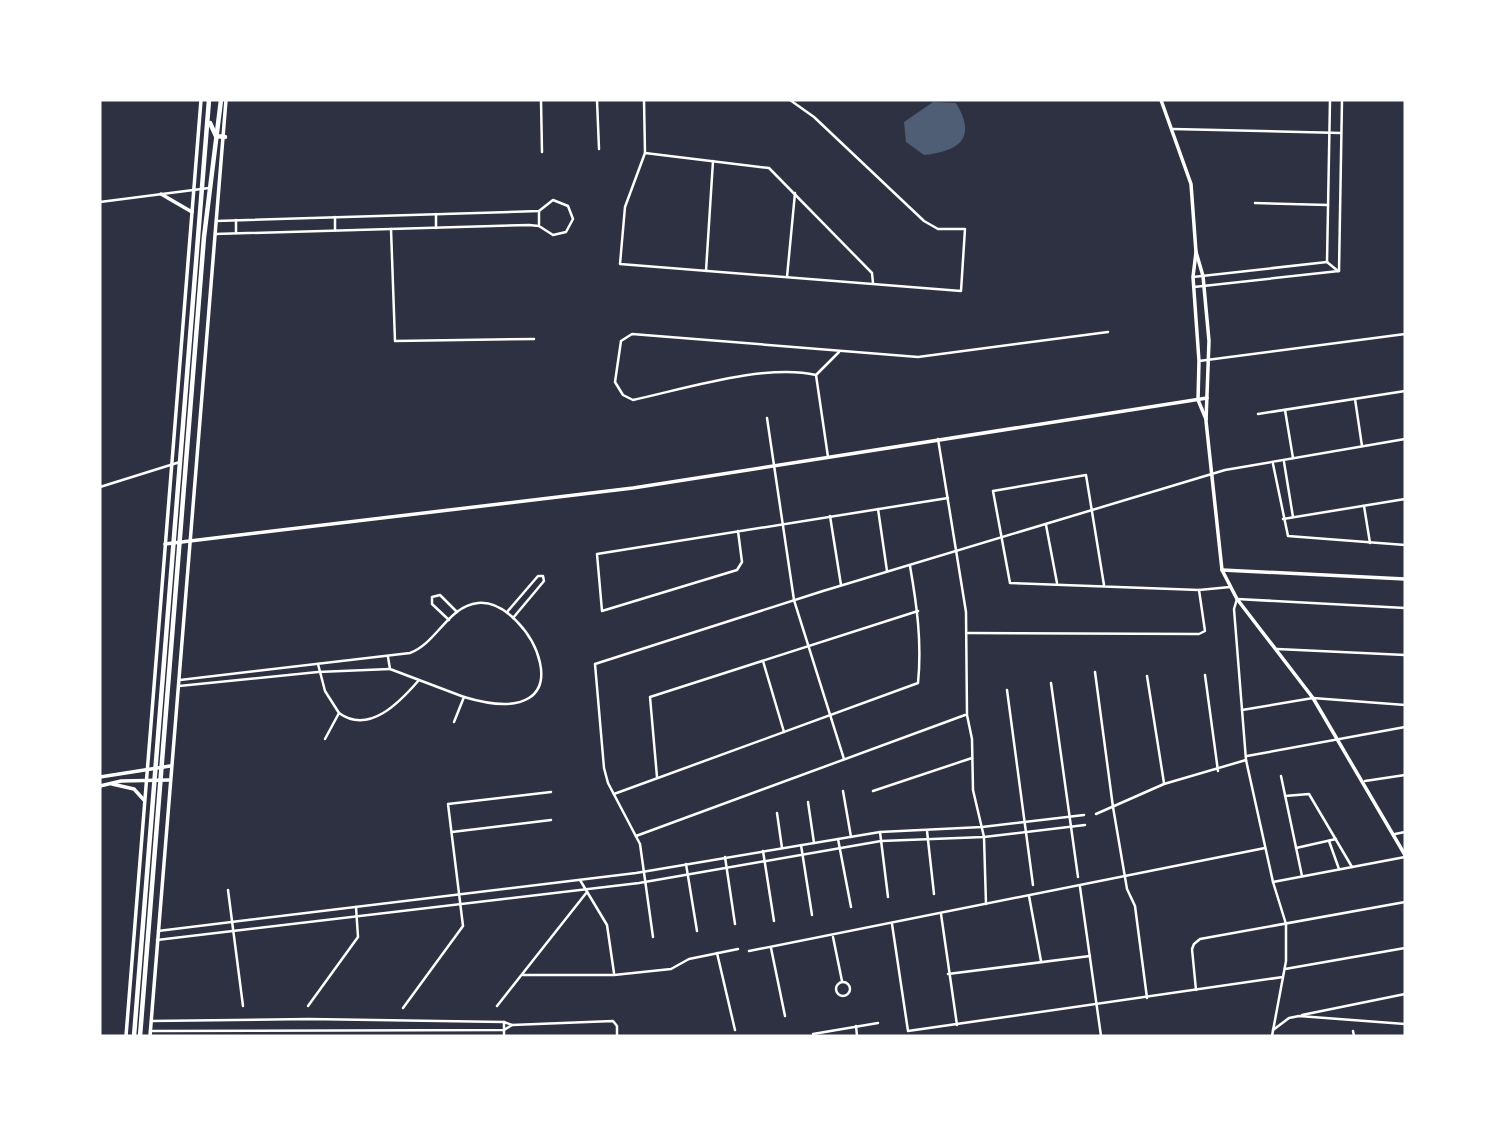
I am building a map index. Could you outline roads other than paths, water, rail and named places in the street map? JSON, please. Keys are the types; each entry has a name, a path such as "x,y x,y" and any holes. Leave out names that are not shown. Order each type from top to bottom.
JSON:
{"main road":[{"path":"134,1036 159,768 174,543 184,462 206,189 209,100"},
{"path":"159,768 166,724 181,542 197,246 221,100"},
{"path":"208,108 210,127 216,136"},
{"path":"216,136 225,136"},
{"path":"140,1036 158,779"}],"street":[{"path":"126,1036 201,100"},
{"path":"226,100 150,1034 223,1030 504,1030 512,1024"},
{"path":"541,100 541,152"},
{"path":"597,100 599,149"},
{"path":"644,100 645,153 625,207 620,264 961,291 965,229 937,229 924,221 814,117 790,100"},
{"path":"1161,100 1191,184 1196,252 1194,287 1199,360 1198,400 1206,421"},
{"path":"1327,262 1330,100"},
{"path":"1339,271 1342,100"},
{"path":"1173,129 1341,133"},
{"path":"645,153 769,168 872,272 873,284"},
{"path":"706,271 713,161"},
{"path":"100,201 206,189"},
{"path":"787,277 795,193"},
{"path":"161,194 193,213"},
{"path":"216,220 539,211 553,200 562,201 572,211 573,219 570,227 561,235 545,232 539,226 539,211"},
{"path":"1255,203 1328,205"},
{"path":"436,214 436,228"},
{"path":"335,217 335,230"},
{"path":"236,220 236,233"},
{"path":"215,234 539,226"},
{"path":"391,229 395,341 534,339"},
{"path":"190,244 197,246"},
{"path":"1196,252 1204,287 1209,359 1206,421 1222,570 1237,599 1314,698 1365,781 1405,856 1273,882"},
{"path":"1194,278 1327,262 1339,271"},
{"path":"1194,287 1339,271"},
{"path":"816,375 794,370 767,373 633,400 623,395 615,382 621,341 632,334 918,357 1108,332"},
{"path":"1199,360 1405,334"},
{"path":"816,375 839,352"},
{"path":"816,375 828,457"},
{"path":"1258,414 1405,391"},
{"path":"165,544 620,489 1207,398"},
{"path":"1355,399 1362,446"},
{"path":"1284,410 1293,459"},
{"path":"767,418 794,600 844,760"},
{"path":"938,439 968,633 967,715 972,739 973,790 984,837 986,904"},
{"path":"653,937 645,871 636,836 604,768 595,664 794,600 1211,474 1405,439"},
{"path":"1283,461 1293,517"},
{"path":"100,488 172,462 197,462"},
{"path":"1273,463 1285,531 1292,538 1405,545"},
{"path":"1104,585 1086,475 993,491 1010,583 1199,590 1230,587"},
{"path":"738,531 740,567 602,611 597,554 738,531 783,524 830,516 948,498"},
{"path":"1283,519 1405,499"},
{"path":"1364,506 1370,543"},
{"path":"878,509 887,572"},
{"path":"830,516 841,586"},
{"path":"1046,525 1057,584"},
{"path":"614,793 918,683 918,611 910,565"},
{"path":"1222,570 1405,579"},
{"path":"507,613 538,576 543,576 544,581 513,618"},
{"path":"968,633 1199,634 1205,631 1199,590"},
{"path":"449,620 432,604 432,597 440,595 457,612"},
{"path":"522,595 528,600"},
{"path":"1237,599 1405,608"},
{"path":"1237,599 1234,609 1246,758 1273,882 1286,924 1285,969 1272,1036"},
{"path":"179,686 318,672 390,669 464,697 492,705 510,705 525,702 536,693 542,669 538,655 513,618 489,603 477,603 457,612 421,649 388,657 180,680"},
{"path":"657,778 650,698 918,611"},
{"path":"1277,649 1405,655"},
{"path":"388,657 390,669"},
{"path":"763,661 784,732"},
{"path":"318,664 318,672 330,701 339,713 352,720 375,716 399,702 419,680"},
{"path":"1095,672 1127,889 1136,906 1147,998"},
{"path":"1205,675 1218,771"},
{"path":"1147,676 1164,784"},
{"path":"1051,683 1078,877"},
{"path":"1007,690 1033,886"},
{"path":"454,722 464,697"},
{"path":"1242,710 1314,698 1405,705"},
{"path":"325,739 339,713"},
{"path":"636,836 967,715"},
{"path":"166,724 175,726"},
{"path":"1096,814 1164,784 1218,771 1246,758 1405,727"},
{"path":"873,791 972,758"},
{"path":"100,777 170,766"},
{"path":"1365,781 1405,775"},
{"path":"1280,776 1302,876"},
{"path":"100,786 146,779 169,780"},
{"path":"107,783 134,789 144,800"},
{"path":"843,791 851,837"},
{"path":"403,1008 463,926 448,804 551,792"},
{"path":"1285,796 1309,794 1352,867"},
{"path":"808,802 814,843"},
{"path":"777,813 782,848"},
{"path":"158,931 580,880 880,832 982,827 1084,815"},
{"path":"452,832 551,820"},
{"path":"157,940 460,903 587,891 881,841 984,837 1085,825"},
{"path":"926,830 934,894"},
{"path":"880,832 888,897"},
{"path":"1395,834 1405,832"},
{"path":"838,839 850,907"},
{"path":"1296,848 1336,839"},
{"path":"1329,841 1339,870"},
{"path":"801,845 812,915"},
{"path":"749,951 941,915 1265,848"},
{"path":"763,851 774,921"},
{"path":"725,857 735,924"},
{"path":"686,863 697,931"},
{"path":"153,880 162,881"},
{"path":"580,880 607,925 614,975"},
{"path":"1080,887 1101,1036"},
{"path":"228,890 243,1006"},
{"path":"497,1006 587,891"},
{"path":"1029,896 1041,961"},
{"path":"1196,990 1194,944 1200,939 1405,902"},
{"path":"308,1006 358,937 356,907"},
{"path":"941,915 957,1025"},
{"path":"892,924 908,1031 1283,977"},
{"path":"833,935 842,981 850,987 846,995 841,995 836,990 842,981"},
{"path":"771,947 785,1016"},
{"path":"1285,969 1405,948"},
{"path":"523,975 614,975 671,969 689,959 738,949"},
{"path":"717,953 735,1030"},
{"path":"948,974 1090,956"},
{"path":"130,983 139,983"},
{"path":"1273,1030 1289,1018 1314,1010 1405,994"},
{"path":"1299,1016 1405,1024"},
{"path":"222,1019 223,1030"},
{"path":"151,1021 309,1019 512,1024 613,1021 617,1026 617,1036"},
{"path":"308,1030 309,1019"},
{"path":"394,1031 396,1020"},
{"path":"504,1022 504,1036"},
{"path":"813,1034 877,1023"},
{"path":"856,1026 857,1036"}],"water":[{"path":"933,102 956,103 965,125 965,134 955,146 924,155 906,142 904,122"}]}
